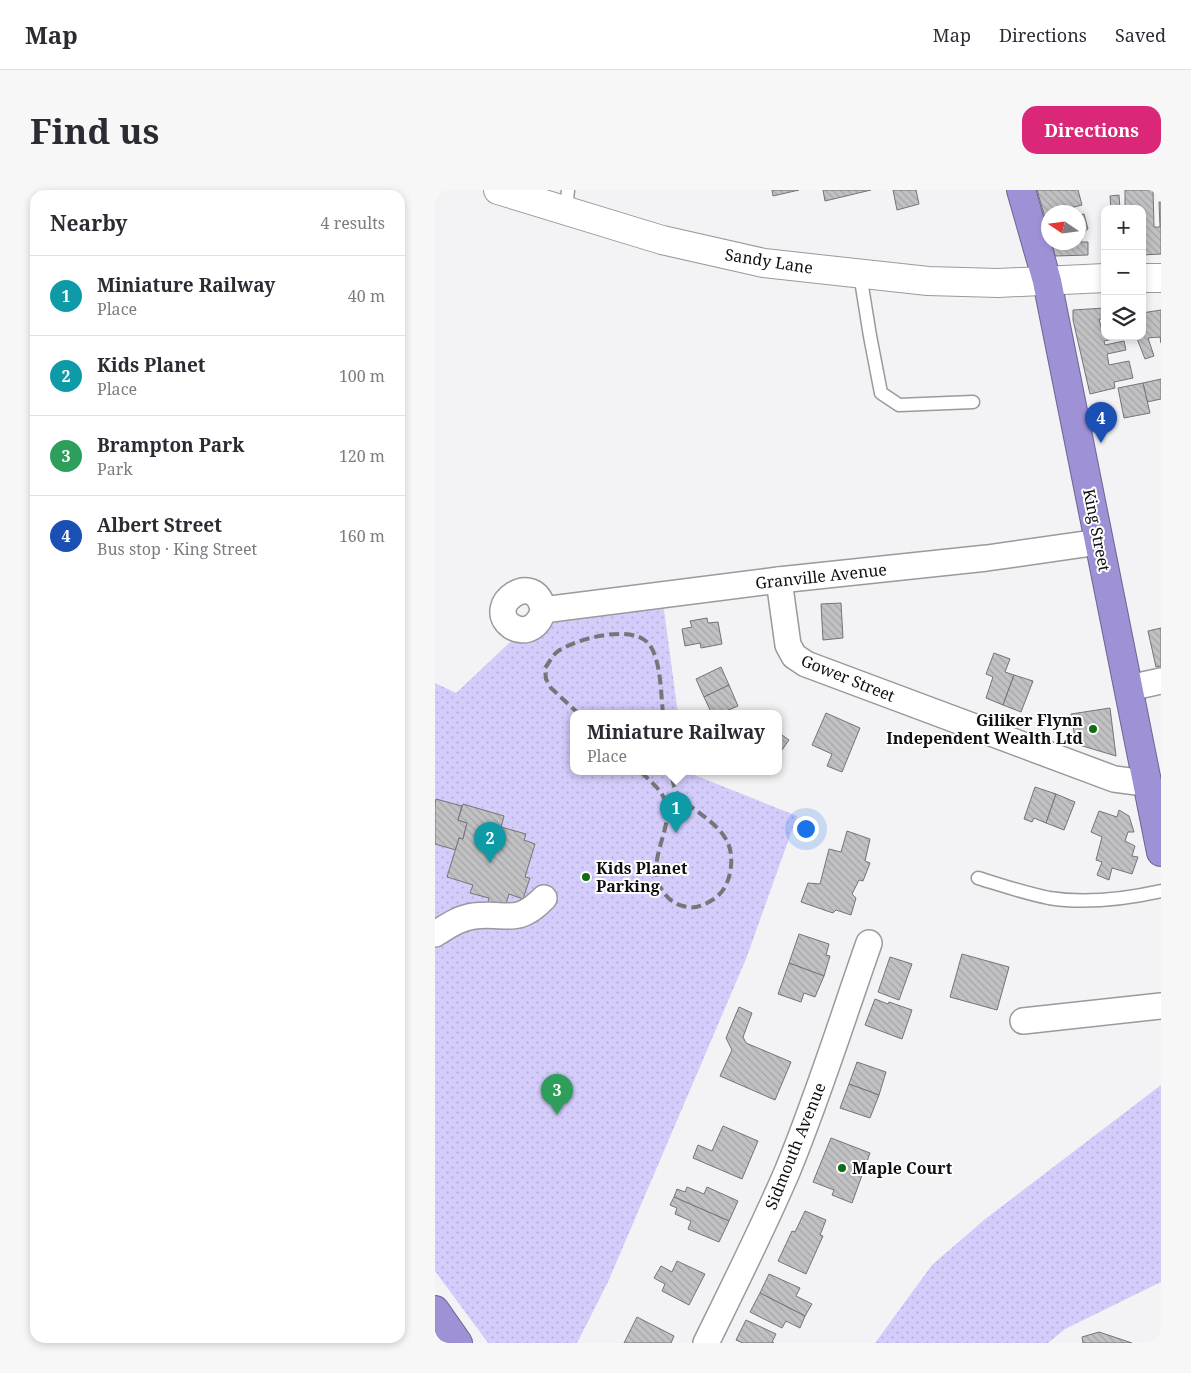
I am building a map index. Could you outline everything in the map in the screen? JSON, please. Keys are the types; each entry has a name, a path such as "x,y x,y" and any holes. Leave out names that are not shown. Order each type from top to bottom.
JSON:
{"highway":[{"name":"King Street","path":"1024,200 1047,281 1161,852"},
{"path":"435,1310 458,1343"}],"street":[{"name":"Sandy Lane","path":"498,190 567,201 662,240 764,263 937,281 998,283 1101,278"},
{"path":"1146,278 1161,278"},
{"name":"Granville Avenue","path":"543,610 779,580 987,558 1099,542"},
{"name":"Gower Street","path":"779,580 788,645 794,656 806,664 1114,779 1137,782 1146,779"},
{"path":"1129,688 1161,681"},
{"path":"435,934 461,919 476,916 516,916 526,913 544,898"},
{"name":"Sidmouth Avenue","path":"706,1343 787,1172 814,1103 869,943"},
{"path":"1023,1021 1161,1006"}],"lane":[{"path":"860,274 881,393 899,405 973,402"},
{"path":"978,878 1022,892 1051,898 1092,900 1131,898 1161,891"}],"shaded area":[{"path":"662,595 677,710 570,710 570,775 694,775 797,816 746,959 608,1282 577,1343 488,1343 435,1271 435,683 456,693 523,630 540,621"},
{"path":"1161,1085 1161,1282 1065,1329 1048,1343 875,1343 932,1265 984,1220"}],"building":[{"path":"772,190 799,190 773,196"},
{"path":"823,190 871,190 825,201"},
{"path":"893,190 916,190 919,204 897,210"},
{"path":"1037,190 1078,190 1082,205 1041,205"},
{"path":"1125,190 1153,190 1154,227 1160,227 1159,202 1161,202 1161,254 1146,255 1146,205 1125,205"},
{"path":"1119,195 1120,205 1111,205 1110,196"},
{"path":"1086,242 1088,242 1088,255 1055,256 1054,250 1086,250"},
{"path":"1101,308 1101,319 1099,319 1101,340 1108,340 1104,341 1105,345 1124,341 1126,350 1107,354 1109,365 1129,361 1133,378 1114,382 1115,388 1090,394 1073,320 1073,310"},
{"path":"1161,310 1161,343 1160,337 1148,338 1154,356 1145,359 1138,340 1146,340 1146,312"},
{"path":"1161,379 1161,399 1147,402 1143,383"},
{"path":"1143,383 1150,413 1124,418 1118,388"},
{"path":"841,603 843,638 823,640 821,604"},
{"path":"707,618 708,623 718,622 722,644 701,648 700,643 685,646 682,629 692,627 690,621"},
{"path":"1161,628 1161,666 1156,667 1148,631"},
{"path":"994,653 1010,659 1005,672 1014,675 1003,705 986,698 993,677 986,674"},
{"path":"721,667 729,685 704,697 696,679"},
{"path":"1014,675 1033,681 1021,712 1003,705"},
{"path":"729,685 738,706 728,710 710,710 704,697"},
{"name":"Giliker Flynn Independent Wealth Ltd","path":"1110,708 1116,756 1076,744 1071,714"},
{"path":"826,713 860,728 842,772 827,766 832,754 812,745"},
{"path":"782,735 789,740 782,750"},
{"path":"1035,787 1056,794 1046,823 1034,818 1032,822 1024,819"},
{"path":"1056,794 1075,802 1064,830 1046,823"},
{"path":"436,799 462,806 458,820 467,823 463,839 459,838 456,850 435,844"},
{"path":"463,804 504,816 501,827 526,834 524,840 535,844 525,877 530,878 523,899 509,894 505,907 488,902 489,898 470,893 473,885 447,877 459,838 463,839 467,823 458,820"},
{"path":"1119,810 1129,816 1134,832 1128,832 1125,841 1135,846 1132,856 1138,857 1132,874 1112,868 1109,880 1097,875 1102,862 1096,860 1102,837 1091,832 1099,811 1117,817"},
{"path":"847,831 870,839 865,861 870,863 863,881 859,880 852,894 856,898 851,915 836,910 833,913 801,902 808,883 820,884 829,849 841,852"},
{"path":"799,934 829,944 826,955 830,956 824,976 789,963"},
{"path":"962,954 1009,967 997,1010 950,997"},
{"path":"890,957 912,964 899,1000 878,992"},
{"path":"789,963 824,976 815,997 804,993 801,1002 778,994"},
{"path":"875,999 912,1010 902,1039 865,1025"},
{"path":"739,1007 752,1013 743,1037 746,1043 791,1062 775,1100 720,1076 732,1050 726,1038"},
{"path":"857,1062 886,1072 879,1095 849,1084"},
{"path":"849,1084 879,1095 870,1118 840,1108"},
{"path":"723,1126 758,1141 742,1179 693,1158 698,1145 712,1151"},
{"name":"Maple Court","path":"831,1138 870,1153 852,1203 832,1195 834,1190 813,1182"},
{"path":"687,1187 704,1194 707,1187 738,1201 729,1221 674,1197 677,1189 685,1192"},
{"path":"674,1197 729,1221 719,1242 688,1229 691,1221 675,1214 677,1208 670,1205"},
{"path":"805,1211 826,1220 820,1235 823,1236 806,1274 778,1261 792,1231 795,1232"},
{"path":"677,1261 705,1274 689,1305 662,1291 665,1284 654,1278 661,1266 672,1272"},
{"path":"769,1274 800,1288 796,1296 812,1304 805,1316 760,1293"},
{"path":"760,1293 805,1316 800,1328 786,1321 782,1328 750,1312"},
{"path":"637,1317 674,1336 671,1343 624,1343"},
{"path":"746,1320 776,1334 772,1342 774,1343 743,1343 736,1340"},
{"path":"1099,1332 1132,1343 1083,1343 1082,1337"}],"railway":[{"path":"575,710 551,688 546,679 545,668 555,654 565,647 589,638 616,634 640,637 652,649 656,657 660,677 663,710"},
{"path":"644,775 661,793 667,812 656,867 657,879 662,890 671,900 683,906 695,907 714,899 725,887 730,873 731,853 729,845 720,830 679,797 674,787 672,775"}],"place":[{"name":"Albert Street","path":"1101,443"},
{"name":"Giliker Flynn Independent Wealth Ltd","path":"1093,729"},
{"name":"Miniature Railway","path":"676,833"},
{"name":"Kids Planet","path":"490,863"},
{"name":"Kids Planet Parking","path":"586,877"},
{"name":"Brampton Park","path":"557,1115"},
{"name":"Maple Court","path":"842,1168"}]}
